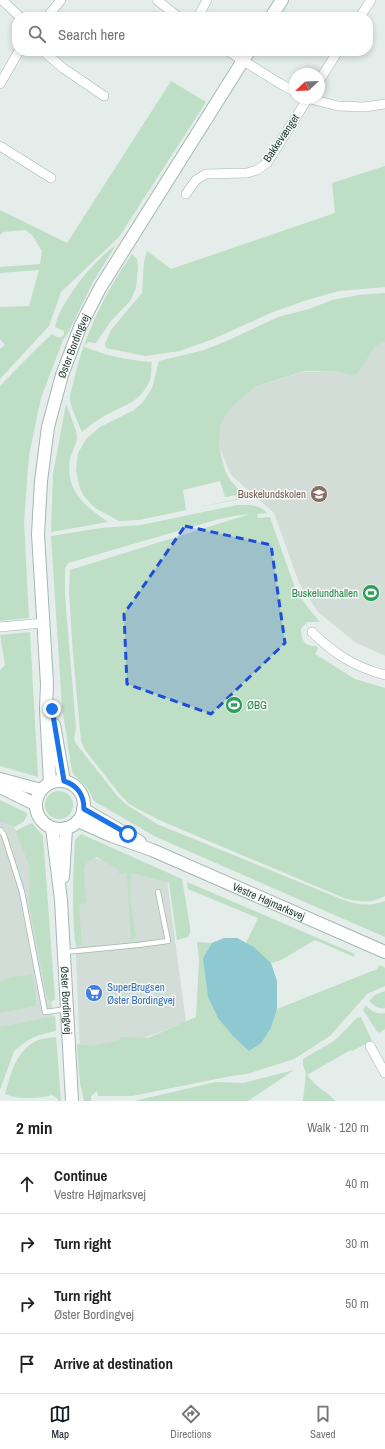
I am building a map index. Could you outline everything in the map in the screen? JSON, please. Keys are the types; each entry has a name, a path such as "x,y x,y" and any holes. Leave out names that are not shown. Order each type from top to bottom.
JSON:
{"street":[{"path":"2,0 15,12"},
{"path":"51,12 61,0"},
{"path":"157,0 172,12"},
{"path":"201,12 207,0"},
{"path":"274,12 282,0"},
{"path":"363,12 371,0"},
{"path":"0,84 16,56"},
{"path":"49,56 63,68 104,96"},
{"path":"246,56 279,83 289,89"},
{"name":"Øster Bordingvej","path":"45,786 47,684 38,534 41,481 48,427 62,375 80,327 100,288 246,56"},
{"path":"325,72 335,56"},
{"name":"Bakkevænget","path":"325,103 338,106 385,104"},
{"name":"Bakkevænget","path":"186,194 196,180 206,174 247,173 257,170 267,163 304,104"},
{"path":"0,146 52,178"},
{"path":"0,627 43,623"},
{"path":"312,632 339,655 366,670 385,675"},
{"name":"Øster Bordingvej","path":"47,684 64,781"},
{"path":"0,779 45,786 64,781 74,785 78,789 83,800 84,809 78,821 66,828 52,828 39,818 36,812 35,804 37,796 45,786"},
{"path":"0,787 35,804"},
{"name":"Vestre Højmarksvej","path":"84,809 128,834 152,850"},
{"name":"Vestre Højmarksvej","path":"78,821 112,836 152,850 385,952"},
{"name":"Øster Bordingvej","path":"52,828 61,900 72,1101"},
{"name":"Øster Bordingvej","path":"61,900 66,828"},
{"path":"370,1046 385,1073"}],"lane":[{"path":"0,830 4,835 22,892 45,1012 67,1009"},
{"path":"64,952 168,941 158,892"}],"highlighted area":[{"path":"185,526 271,545 285,643 211,714 127,684 124,614"}],"shaded area":[{"name":"Buskelundskolen","path":"385,342 385,656 355,642 318,612 299,583 274,513 231,475 219,446 221,423 233,406 257,386 304,372 333,371 355,376 376,346"},
{"path":"0,817 10,822 38,862 53,1018 0,1030"},
{"path":"85,855 167,880 186,1022 118,1048 80,1050 75,937 76,862"}],"green space":[{"path":"171,81 206,102 119,237 61,292 49,326 0,379 0,349 5,345 0,339 0,307 29,306 39,270 0,273 0,267 40,264 42,251 32,235 25,230 3,232 0,235 0,210 67,243"},
{"path":"385,166 385,287 339,291 307,300 273,312 213,339 180,351 145,356 106,348 105,344 111,330 142,293 144,262 147,251 171,269 335,213 332,183"},
{"path":"116,245 93,282 68,333 63,340 41,398 29,455 24,522 29,618 0,621 0,386 52,334 58,337 64,335 64,331 55,327 64,306 79,282 88,271"},
{"path":"132,254 137,259 138,268 136,288 131,300 111,321 96,343 89,342 84,345 105,298 122,268"},
{"path":"385,293 385,342 376,346 355,376 333,371 305,371 257,386 233,406 221,423 219,446 225,471 231,481 243,494 225,497 220,481 183,490 186,510 139,520 119,521 95,508 84,496 80,489 76,470 78,453 86,439 100,427 134,410 143,402 152,388 159,361 204,350 278,317 309,309 332,300 359,295"},
{"path":"84,346 117,357 152,362 150,380 138,398 101,418 82,432 72,408 70,398"},
{"path":"66,404 77,434 76,443 70,460 69,471 71,481 78,497 108,522 51,532 53,474"},
{"path":"247,497 250,499 241,499 189,509"},
{"name":"ØBG","path":"237,505 250,505 261,508 267,513 257,514 258,518 270,517 295,588 306,605 320,622 307,622 301,629 304,642 312,646 316,646 318,648 315,654 355,679 385,688 385,896 380,899 365,902 344,898 159,820 129,804 85,750 81,741 73,654 69,591 70,570 250,514 219,519 68,563 65,569 65,595 76,728 74,739 77,745 118,797 127,805 157,824 341,899 368,905 385,901 385,937 154,836 94,801 87,787 74,775 72,771 62,707 51,536 101,528 141,525"},
{"path":"30,632 38,777 0,766 0,670 5,665 0,635"},
{"path":"59,791 69,795 73,805 69,815 59,819 49,815 45,805 49,795"},
{"path":"0,800 27,813 25,820 15,827 0,821"},
{"path":"32,823 43,836 55,999 51,1002 48,999 45,989 29,902 30,867 16,832 17,830"},
{"path":"81,834 182,879 190,927 188,937 177,940 169,883 133,873 131,874 130,900 136,937 131,941 127,873 119,874 119,870 97,857 85,865 86,903 79,904 82,945 75,942 73,891 75,840"},
{"path":"187,882 355,954 354,957 315,940 281,960 271,963 254,947 246,943 258,918 188,889"},
{"path":"197,942 212,943 203,958 271,1028 277,1009 377,969 380,965 385,968 385,986 367,994 330,1036 294,1059 247,1074 132,1096 98,1096 97,1091 91,1096 91,1101 84,1101 80,1083 77,1044 90,1046 118,1041 121,1037 148,1038 196,1017 199,959"},
{"path":"32,974 36,1002 35,1006 0,1013 0,983 8,978"},
{"path":"385,991 385,1008 378,1008 369,1001 375,995"},
{"path":"366,1005 374,1012 385,1013 385,1029 379,1033 363,1010"},
{"path":"55,1016 56,1031 39,1035 28,1040 14,1051 0,1090 0,1027"},
{"path":"361,1017 372,1041 347,1052 307,1075 335,1101 303,1101 306,1073 303,1065 303,1059 334,1041 357,1018"},
{"path":"56,1037 61,1101 58,1101 58,1099 51,1094 50,1096 28,1098 5,1094 12,1070 19,1056 24,1050 38,1040"},
{"path":"294,1070 248,1101 138,1101 216,1082 243,1083"}],"water":[{"path":"224,938 237,938 254,947 271,963 277,981 277,1009 271,1028 261,1043 249,1051 233,1036 218,1018 208,997 203,958 212,943"}],"place":[{"name":"Buskelundskolen","path":"319,494"},
{"name":"Buskelundhallen","path":"371,593"},
{"name":"ØBG","path":"234,705"},
{"name":"SuperBrugsen Øster Bordingvej","path":"94,993"}],"route":[{"path":"52,709 56,741 64,781 69,782 78,789 83,800 84,809 128,834"}]}
